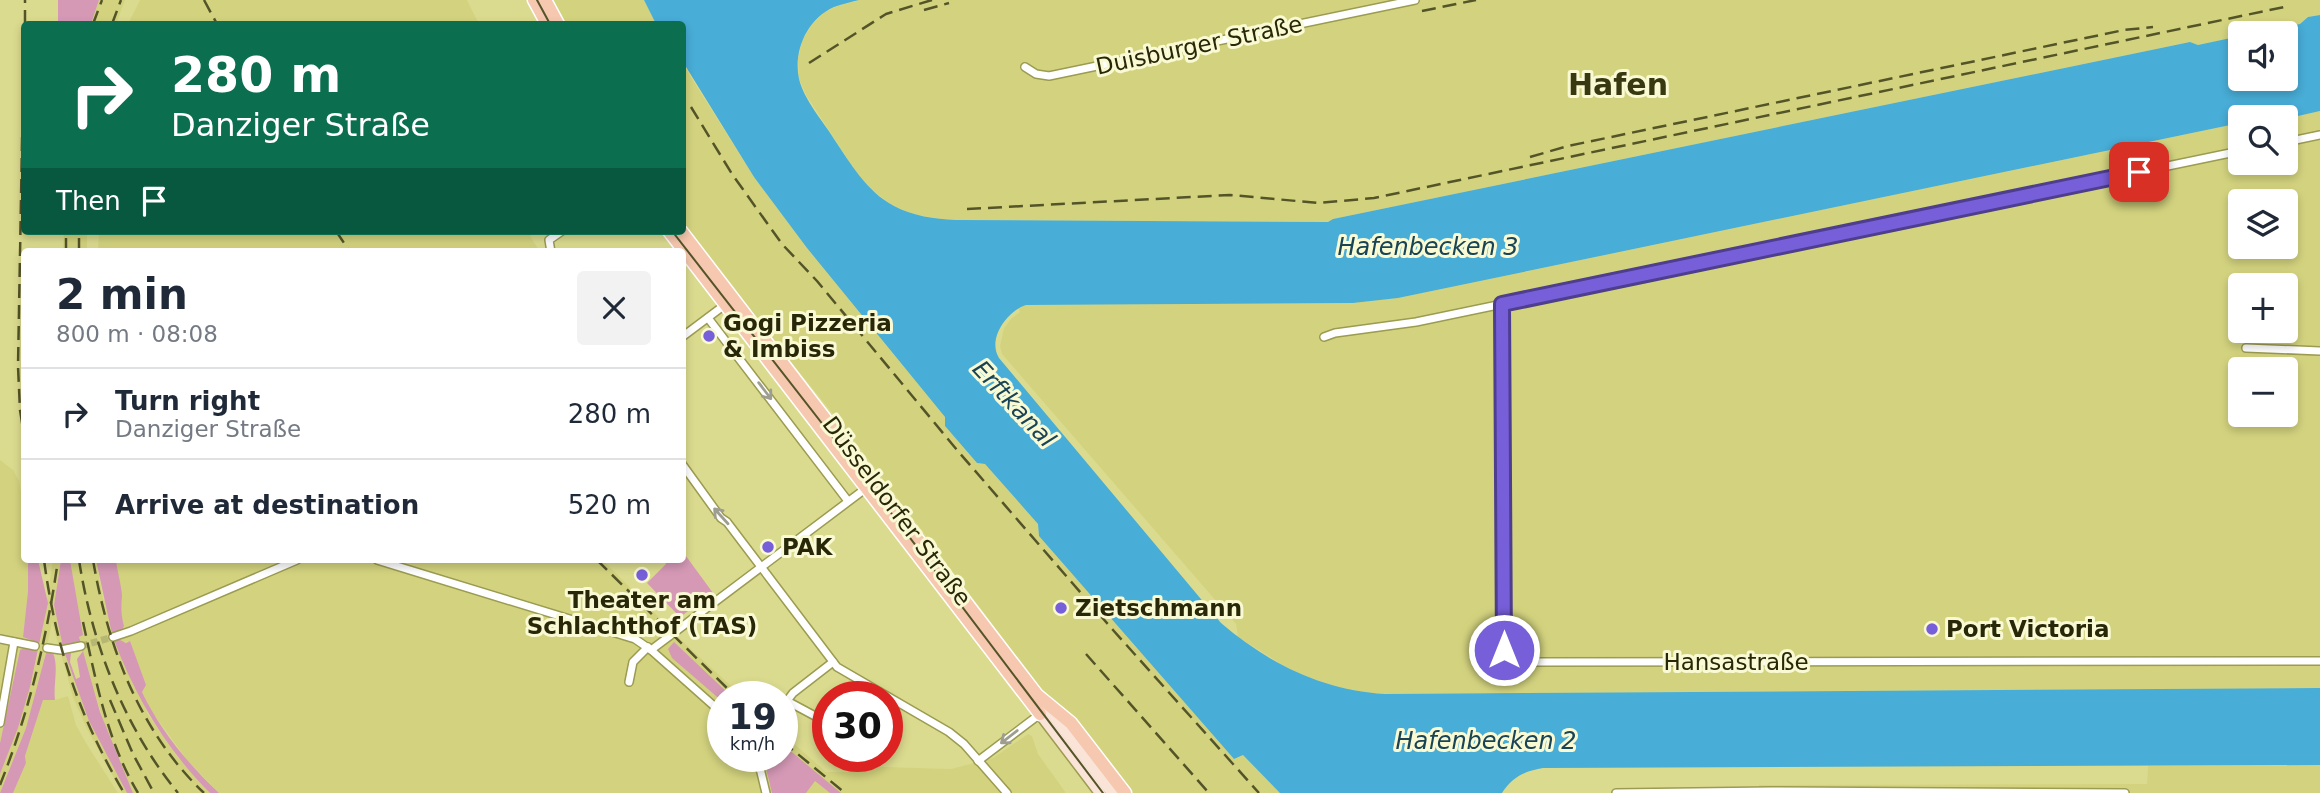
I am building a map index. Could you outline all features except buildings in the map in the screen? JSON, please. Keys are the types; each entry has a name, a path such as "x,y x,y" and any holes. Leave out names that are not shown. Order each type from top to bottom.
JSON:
{"main road":[{"path":"534,0 545,21"},
{"path":"545,0 556,21"},
{"name":"Düsseldorfer Straße","path":"684,235 728,302"},
{"name":"Düsseldorfer Straße","path":"686,251 1112,793"},
{"name":"Düsseldorfer Straße","path":"871,484 1100,793"},
{"path":"1037,695 1071,723 1125,793"}],"street":[{"name":"Duisburger Straße","path":"1025,67 1042,76 1049,76 1415,0"},
{"path":"2298,140 2320,135"},
{"path":"1324,337 1335,333 1416,323 2228,153"},
{"path":"550,248 548,243 557,235"},
{"path":"686,334 728,302"},
{"name":"Hansastraße","path":"1502,304 1504,650 1513,662 2320,662"},
{"name":"Düsseldorfer Straße","path":"708,317 848,501"},
{"path":"2246,348 2320,351"},
{"path":"686,470 833,662 845,673 949,732 1007,793"},
{"path":"629,682 633,662 650,648 871,484"},
{"path":"113,637 131,632 290,563"},
{"path":"387,563 630,637 650,648 707,699"},
{"path":"0,639 35,646"},
{"path":"0,723 14,642"},
{"path":"47,648 56,650 81,646"},
{"path":"812,714 787,701 793,693 833,662"},
{"path":"978,761 1040,714"},
{"path":"761,772 766,793"},
{"path":"1616,793 2125,793"}],"shaded area":[{"path":"58,0 99,0 92,21 58,21"},
{"path":"99,0 125,0 117,21 92,21"},
{"path":"140,0 467,0 478,21 130,21"},
{"path":"553,0 644,0 654,21 564,21"},
{"path":"859,0 2320,0 2320,15 2308,17 2298,25 2298,21 2228,21 2228,39 2198,45 2190,42 1328,222 956,220 910,213 892,205 873,191 858,175 806,95 799,79 798,59 802,41 823,13"},
{"path":"686,69 754,177 807,248 945,417 945,426 977,463 985,464 1038,524 1039,536 1234,759 1243,755 1281,793 1132,793 1094,742 1037,684 1001,639 846,430 740,299 686,227"},
{"path":"2320,111 2320,688 1385,694 1357,692 1331,686 1289,669 1238,637 1236,624 1002,354 1000,346 1004,328 1020,312 1018,308 1026,305 1353,303 1398,298 2228,125 2228,175 2298,175 2298,116"},
{"path":"64,235 87,235 87,248 63,248"},
{"path":"99,235 532,235 538,248 98,248"},
{"path":"0,460 13,470 19,481 21,563 28,563 23,637 36,642 34,649 20,650 0,743"},
{"path":"686,556 713,593 680,617 647,583 666,564 686,563"},
{"path":"28,563 39,563 48,603 30,687 0,774 0,743 20,650 27,647 34,649 36,642 23,637"},
{"path":"53,563 61,563 54,605 65,654 89,721 127,793 122,793 86,727 73,697 52,622 38,689 26,728 0,793 0,774 18,728 39,651"},
{"path":"61,563 71,563 83,635 79,637 81,643 63,647 54,605"},
{"path":"70,563 97,563 103,599 124,626 120,611 121,592 116,563 606,563 680,639 726,681 707,681 707,772 798,772 798,747 812,760 812,772 903,772 903,768 951,769 993,758 1028,734 1032,736 1038,754 1066,793 219,793 187,760 150,709 142,692 130,641 124,642 147,713 176,755 210,793 133,793 108,736 79,637 82,635"},
{"path":"97,563 117,563 124,626 122,630 112,634"},
{"path":"114,640 126,643 130,641 146,685 142,692 157,720 196,770 219,793 210,793 166,741 132,682"},
{"path":"674,642 715,681 707,681 707,688 672,658 668,649"},
{"path":"83,651 100,712 133,793 127,793 89,721 65,654 71,653 70,662 76,679 80,677 77,659"},
{"path":"46,653 53,653 55,658 55,700 43,700 25,756 26,763 13,793 0,793 26,728"},
{"path":"68,696 76,725 118,793 13,793 26,763 25,756 43,700"},
{"path":"798,757 812,769 812,772 816,772 841,793 830,793 815,781 806,793 772,793 767,772 798,772"},
{"path":"2320,765 2320,793 1759,793 1759,785 2147,784 2148,766"}],"water":[{"path":"644,0 859,0 824,12 809,28 800,47 799,79 814,110 867,185 884,200 909,212 956,220 1328,222 2190,42 2198,45 2228,39 2228,91 2298,91 2298,24 2308,17 2320,15 2320,111 2298,116 2298,105 2228,105 2228,125 1398,298 1353,303 1026,305 1006,319 995,343 999,358 1221,623 1258,651 1318,681 1385,694 2320,688 2320,765 1543,768 1520,776 1502,793 1280,793 1243,755 1234,759 1039,536 1038,524 985,464 977,463 945,426 945,417 807,248 754,177 686,67 686,21 654,21"}],"tunnel":[{"path":"81,646 113,637"}],"tram line":[{"path":"537,0 548,21"},
{"path":"675,235 685,248"},
{"path":"686,249 870,485 1103,793"}],"railway":[{"path":"25,0 25,21"},
{"path":"94,21 102,0"},
{"path":"113,21 121,0"},
{"path":"204,0 215,21"},
{"path":"809,63 886,14 932,0"},
{"path":"1422,11 1476,0"},
{"path":"924,10 949,3"},
{"path":"967,209 1230,195 1319,203 1374,198 2289,6"},
{"path":"1530,157 1568,146 2124,30 2153,27"},
{"path":"691,107 732,174 782,244 817,281 957,450 1113,630 1259,793"},
{"path":"21,199 18,366 21,416"},
{"path":"66,235 66,248"},
{"path":"79,235 79,248"},
{"path":"339,235 347,248"},
{"path":"44,563 55,623 72,681 94,737 124,793"},
{"path":"0,785 36,674 57,563"},
{"path":"80,563 92,623 113,683 142,741 178,793"},
{"path":"94,563 108,624 130,686 161,743 204,793"},
{"path":"600,563 720,681"},
{"path":"83,622 110,732 138,793"},
{"path":"1086,654 1209,793"},
{"path":"110,700 133,754 154,793"},
{"path":"798,754 845,793"}],"place":[{"name":"Gogi Pizzeria & Imbiss","path":"709,336"},
{"name":"PAK","path":"768,547"},
{"name":"Theater am Schlachthof (TAS)","path":"642,575"},
{"name":"Zietschmann","path":"1061,608"},
{"name":"Port Victoria","path":"1932,629"}],"district":[{"name":"Hafen","path":"1618,84"}],"route":[{"path":"1504,650 1502,304 2139,172"}],"water label":[{"name":"Hafenbecken 3","path":"1428,247"},
{"name":"Erftkanal","path":"1014,404"},
{"name":"Hafenbecken 2","path":"1486,741"}]}
